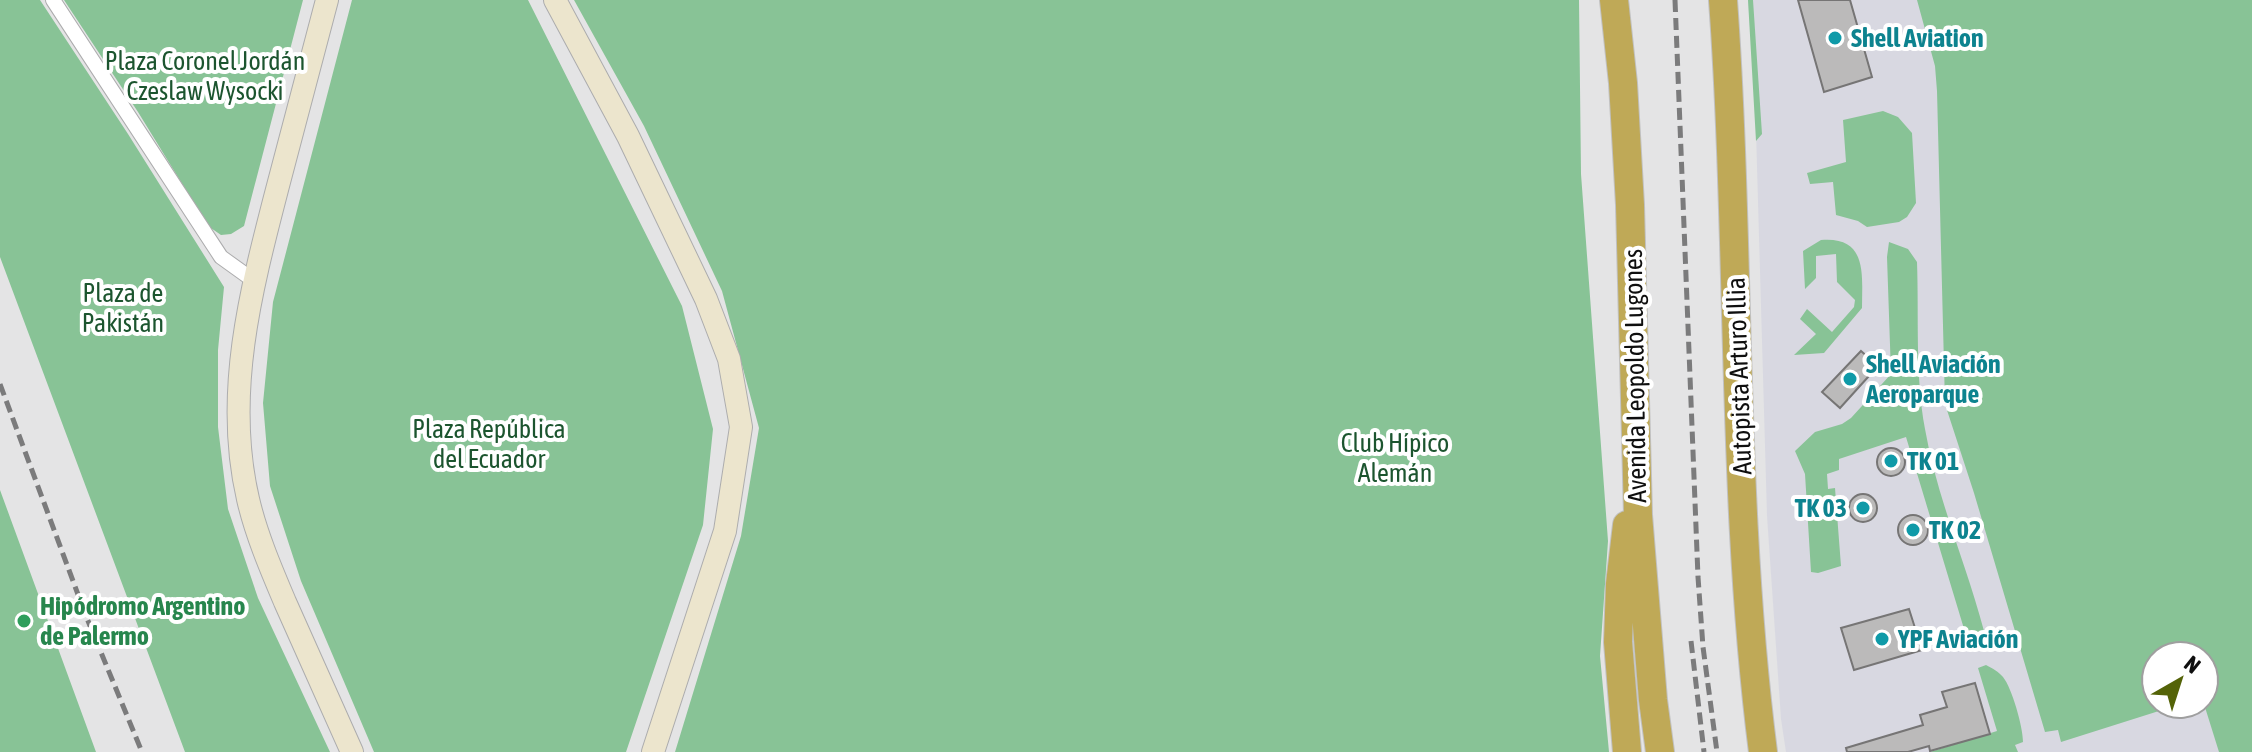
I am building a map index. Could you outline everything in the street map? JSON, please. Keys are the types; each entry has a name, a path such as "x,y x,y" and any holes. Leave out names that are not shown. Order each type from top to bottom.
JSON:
{"highway":[{"name":"Avenida Leopoldo Lugones","path":"1614,0 1623,83 1630,205 1638,515 1660,752"},
{"name":"Autopista Arturo Illia","path":"1723,0 1729,86 1747,590 1763,752"},
{"path":"1627,752 1618,642 1620,584 1637,441"}],"main road":[{"path":"327,0 253,280 239,374 238,426 248,501 275,578 352,752"},
{"path":"555,0 628,136 706,299 729,359 741,427 725,531 653,752"}],"street":[{"path":"53,0 221,257 253,280"}],"shaded area":[{"path":"1748,0 2252,0 2252,752 1786,752 1767,516 1755,96"}],"green space":[{"name":"Plaza de Pakistán","path":"0,0 40,0 224,287 218,350 218,427 228,509 258,598 330,752 185,752 0,257"},
{"name":"Plaza Coronel Jordán Czeslaw Wysocki","path":"64,0 303,0 244,226 231,234 221,235 208,226"},
{"name":"Plaza República del Ecuador","path":"352,0 528,0 682,306 713,429 703,525 626,752 374,752 301,581 270,486 263,403 273,302"},
{"name":"Club Hípico Alemán","path":"574,0 1579,0 1581,174 1608,541 1600,656 1609,752 675,752 741,536 759,428 722,291 644,126"},
{"path":"1748,0 1753,0 1762,134 1756,141"},
{"path":"1917,0 2252,0 2252,752 2219,752 2209,720 2220,720 2220,640 2140,640 2140,717 2061,742 2058,730 2045,732 1945,404 1935,66"},
{"path":"1883,111 1898,117 1912,133 1916,203 1907,217 1899,222 1867,227 1836,215 1833,182 1810,184 1807,173 1846,162 1843,120"},
{"path":"1821,240 1836,240 1855,251 1861,271 1862,308 1824,353 1794,355 1816,334 1800,319 1807,309 1832,332 1854,307 1855,300 1837,282 1836,254 1816,256 1816,278 1805,289 1803,251"},
{"path":"1889,242 1908,249 1917,262 1919,367 1925,429 1937,480 1984,631 1976,640 1968,642 1906,437 1839,459 1839,470 1827,474 1828,489 1835,488 1841,566 1811,572 1805,474 1795,451 1815,432 1851,418 1891,374"},
{"name":"Hipódromo Argentino de Palermo","path":"0,490 96,752 0,752"},
{"path":"1986,665 2003,677 2013,698 2023,735 2023,742 2015,745 2018,752 1930,752 1997,731 1978,668"}],"building":[{"name":"Shell Aviation","path":"1798,0 1850,0 1872,77 1824,92"},
{"name":"Shell Aviación Aeroparque","path":"1861,351 1878,366 1840,408 1822,392"},
{"name":"TK 01","path":"1891,448 1901,452 1905,462 1901,472 1891,476 1881,472 1877,462 1881,452"},
{"name":"TK 03","path":"1863,494 1873,498 1877,508 1873,518 1863,522 1853,518 1849,508 1853,498"},
{"name":"TK 02","path":"1913,515 1919,516 1927,524 1927,536 1919,544 1913,545 1907,544 1899,536 1898,530 1899,524 1907,516"},
{"name":"YPF Aviación","path":"1909,609 1922,650 1854,670 1841,628"},
{"path":"1975,683 1990,734 1930,751 1929,746 1908,752 1847,752 1846,748 1923,725 1920,715 1947,707 1942,692"}],"railway":[{"path":"1675,0 1698,577 1703,647 1717,752"},
{"path":"0,384 86,616 142,752"},
{"path":"1691,641 1704,752"}],"place":[{"name":"Shell Aviation","path":"1835,38"},
{"name":"Shell Aviación Aeroparque","path":"1850,379"},
{"name":"TK 01","path":"1891,461"},
{"name":"TK 03","path":"1863,508"},
{"name":"TK 02","path":"1913,530"},
{"name":"Hipódromo Argentino de Palermo","path":"24,621"},
{"name":"YPF Aviación","path":"1882,639"}]}
